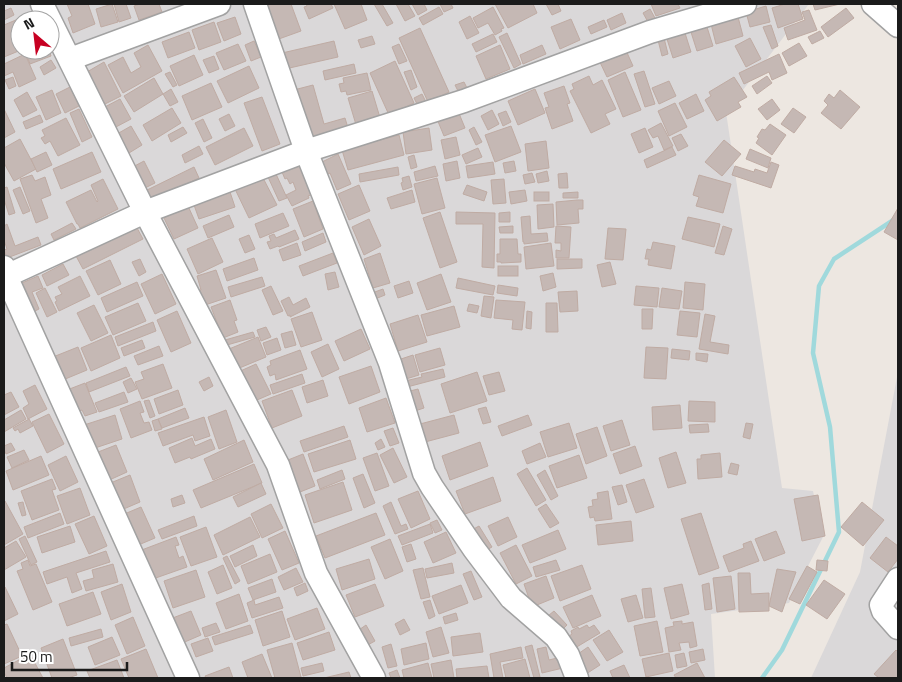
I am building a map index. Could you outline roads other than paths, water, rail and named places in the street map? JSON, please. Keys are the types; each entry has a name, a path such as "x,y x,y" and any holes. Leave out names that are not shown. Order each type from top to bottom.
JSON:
{"street":[{"path":"42,4 145,212 278,465 316,573 374,678"},
{"path":"70,59 219,4"},
{"path":"255,4 306,151 390,363 424,473 474,549 511,598 556,637 568,654 578,678"},
{"path":"188,678 5,274 145,212 306,151 464,101 650,32 745,4"},
{"path":"873,4 898,26"},
{"path":"898,580 881,605 882,611 898,628"}],"waterway":[{"path":"762,678 782,650 839,532 830,427 813,353 819,286 834,259 898,217"}]}
